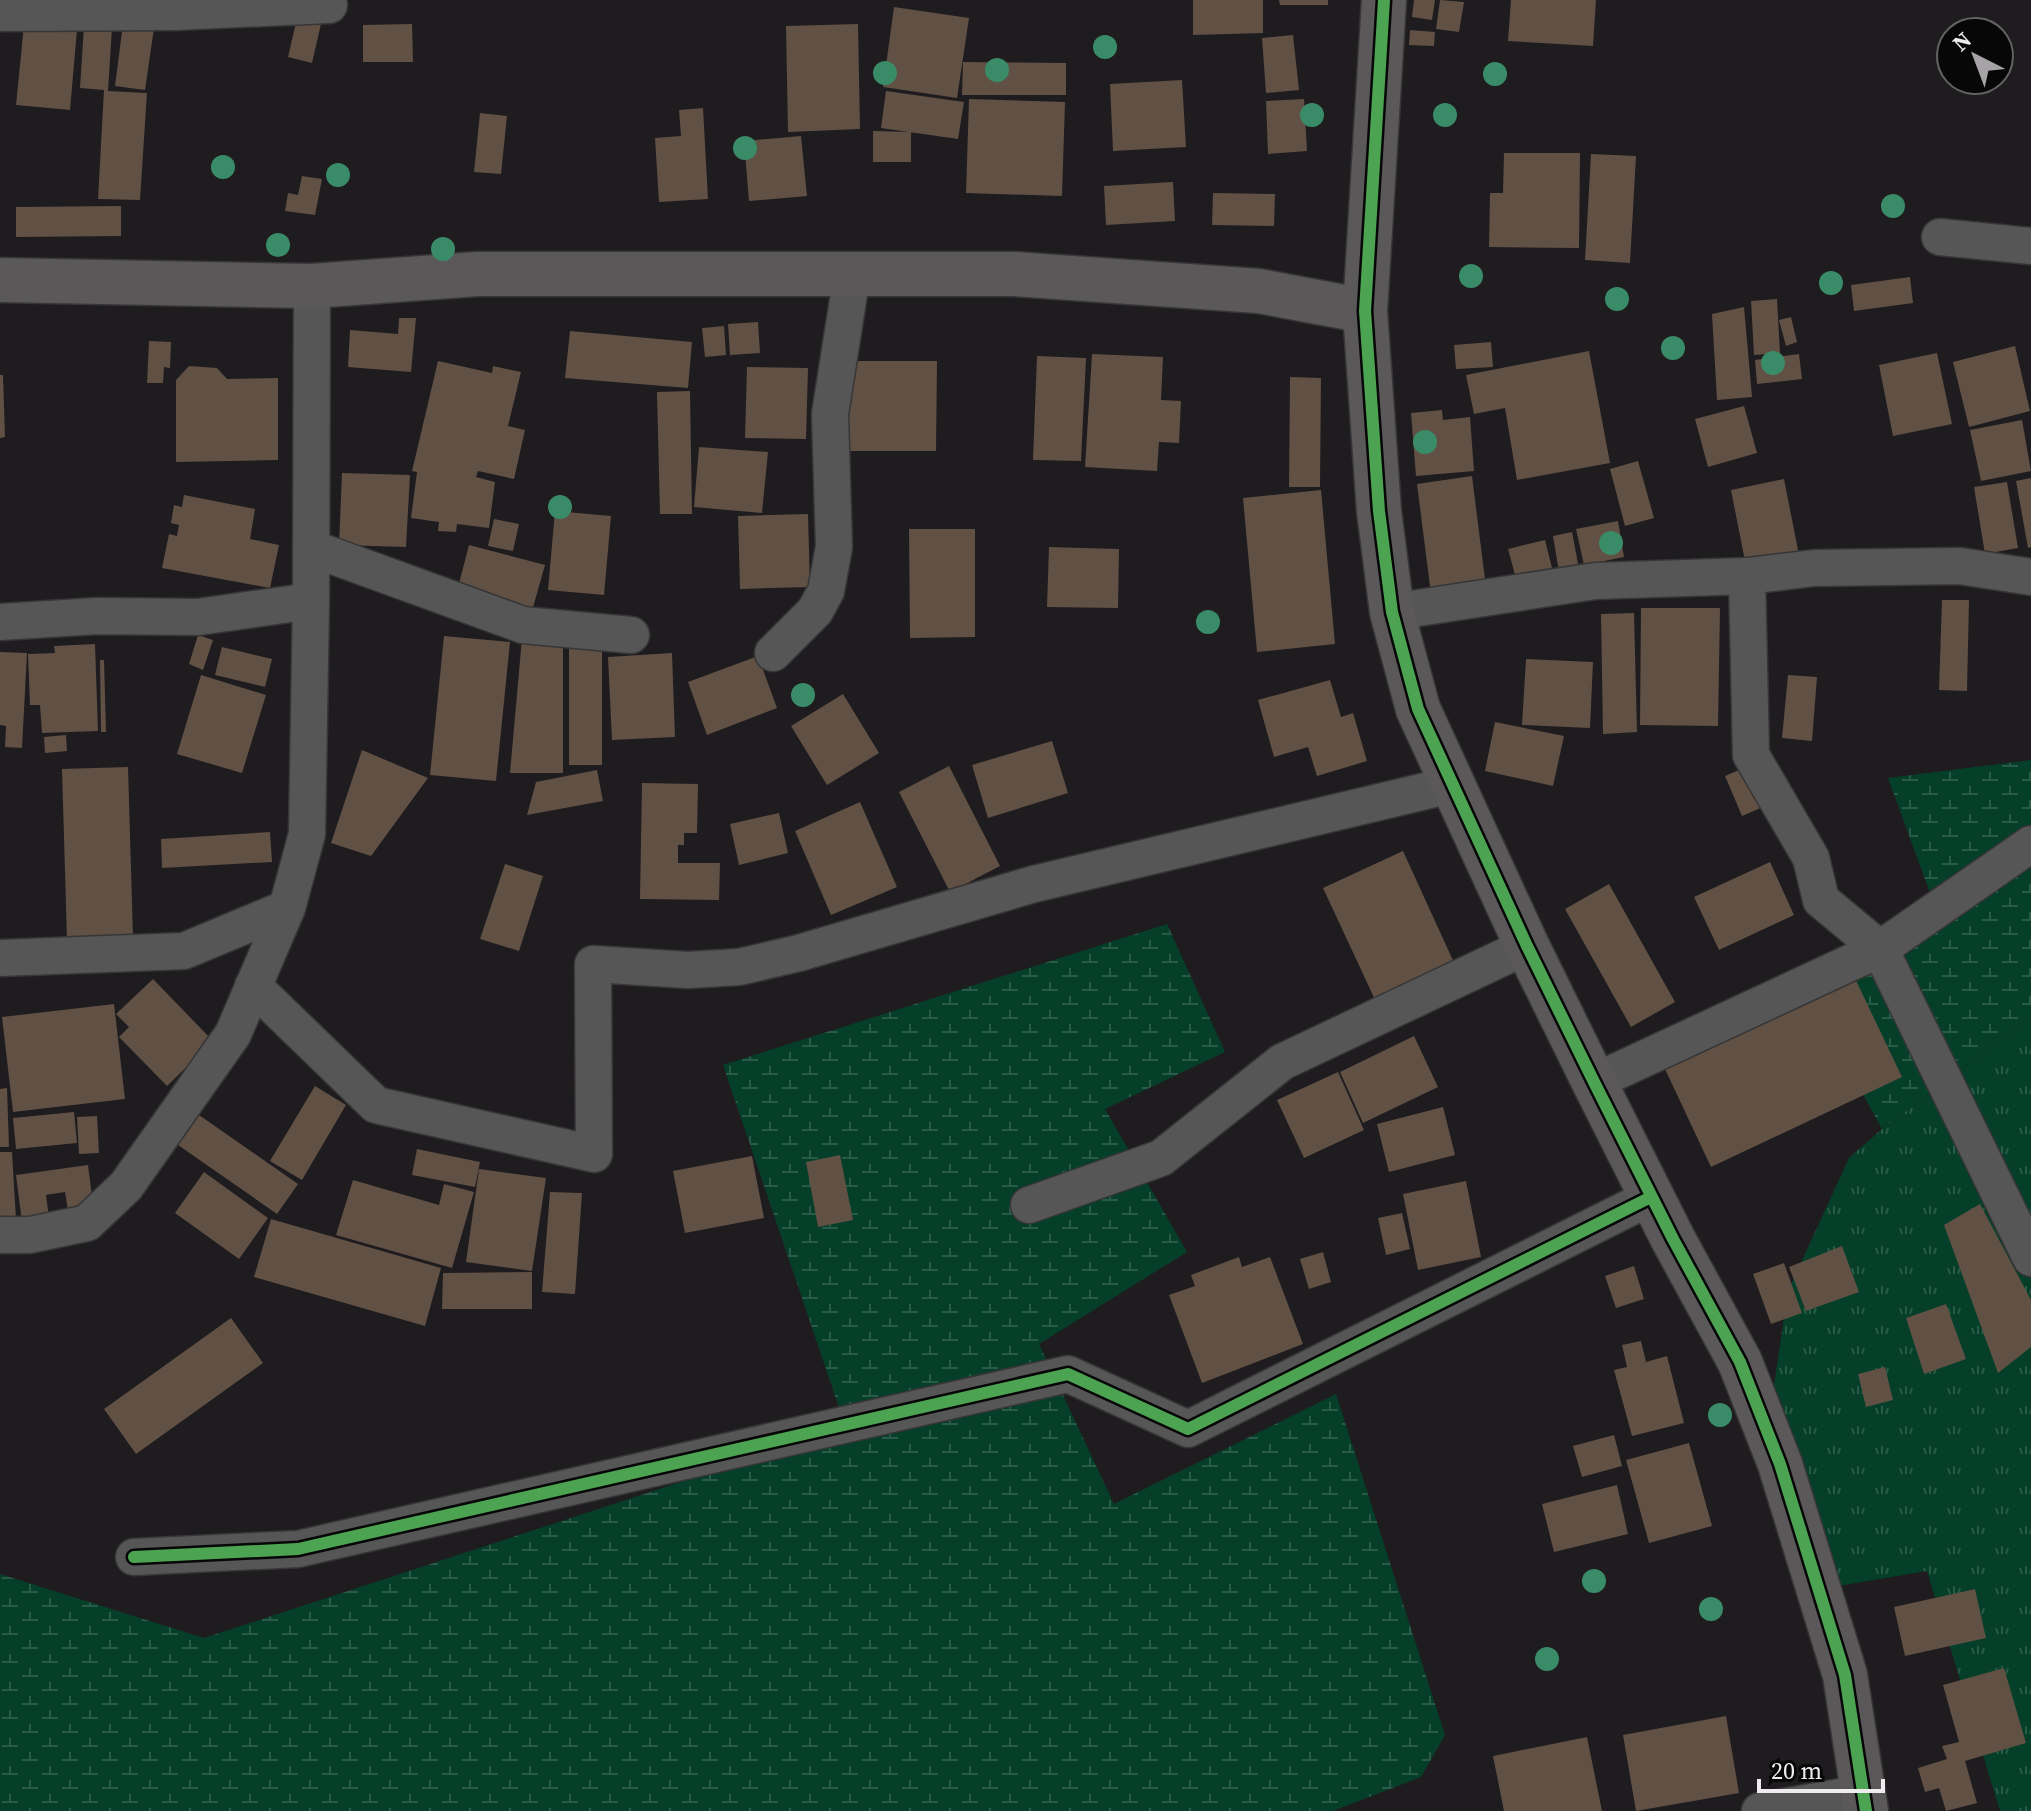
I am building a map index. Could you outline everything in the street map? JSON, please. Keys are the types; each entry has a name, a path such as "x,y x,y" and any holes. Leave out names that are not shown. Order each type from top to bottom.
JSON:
{"street":[{"path":"1384,0 1365,311 1379,511 1392,612 1418,709 1527,946 1651,1197 1740,1362 1780,1464 1845,1675 1864,1802 1760,1811"},
{"path":"0,13 176,12 329,5"},
{"path":"1940,237 2031,246"},
{"path":"0,280 312,286 477,274 1014,274 1259,291 1365,311"},
{"path":"773,653 815,611 826,591 834,547 830,414 852,275"},
{"path":"0,1235 30,1235 87,1223 126,1186 233,1034 287,908 307,834 312,286"},
{"path":"311,548 523,625 631,635"},
{"path":"1392,612 1595,581 1747,576 1814,568 1960,566 2031,577"},
{"path":"1747,576 1751,755 1811,858 1821,900 1880,949 2031,1258"},
{"path":"0,622 97,616 198,617 311,601"},
{"path":"253,986 376,1105 594,1154 593,964 688,970 739,967 799,953 1034,884 1455,784"},
{"path":"1594,1082 1880,949 2031,844"},
{"path":"0,958 184,951 287,908"},
{"path":"1029,1205 1161,1158 1282,1062 1527,946"},
{"path":"134,1557 298,1549 1068,1374 1188,1429 1651,1197"}],"green space":[{"path":"2031,760 2031,1017 1882,1129 1808,994 1933,901 1888,778"},
{"path":"1167,924 1225,1052 1105,1109 1187,1252 1039,1344 1114,1504 1336,1394 1445,1735 1421,1777 1333,1811 0,1811 0,1574 204,1638 846,1428 723,1065"},
{"path":"2031,1017 2031,1811 2000,1811 1927,1571 1821,1589 1772,1399 1788,1291 1849,1158 1882,1129"}],"building":[{"path":"1193,0 1263,0 1263,33 1193,35"},
{"path":"1279,0 1328,0 1328,5 1280,5"},
{"path":"1414,0 1435,0 1432,20 1412,17"},
{"path":"1440,0 1464,2 1459,32 1436,29"},
{"path":"1511,0 1596,0 1593,46 1508,41"},
{"path":"894,7 969,18 957,98 883,87"},
{"path":"297,18 321,24 312,63 288,57"},
{"path":"123,24 154,28 145,90 115,86"},
{"path":"412,24 413,62 363,62 363,25"},
{"path":"858,24 860,129 788,132 786,26"},
{"path":"24,25 77,30 70,110 16,105"},
{"path":"84,26 112,28 108,91 147,93 140,200 98,199 104,90 80,88"},
{"path":"1410,30 1435,32 1434,46 1409,45"},
{"path":"1293,35 1299,90 1266,93 1262,38"},
{"path":"963,62 1066,63 1066,95 962,95"},
{"path":"1182,80 1186,147 1113,151 1110,84"},
{"path":"886,91 964,102 958,139 881,128"},
{"path":"969,99 1065,102 1062,196 966,193"},
{"path":"1304,99 1307,151 1268,154 1266,101"},
{"path":"703,108 708,199 659,202 655,138 681,136 679,110"},
{"path":"480,113 507,116 501,174 474,172"},
{"path":"873,131 911,132 911,162 873,162"},
{"path":"801,136 807,196 749,201 744,141"},
{"path":"1504,153 1580,153 1579,248 1489,247 1490,193 1503,193"},
{"path":"1591,154 1636,156 1630,263 1585,260"},
{"path":"302,176 322,179 315,215 285,211 288,193 298,195"},
{"path":"1173,182 1175,221 1106,225 1104,186"},
{"path":"1213,193 1275,194 1274,226 1212,225"},
{"path":"121,206 121,236 16,237 16,207"},
{"path":"1910,277 1913,303 1854,311 1851,285"},
{"path":"1777,299 1780,353 1754,355 1751,301"},
{"path":"1744,307 1752,397 1717,400 1712,314"},
{"path":"1791,317 1797,342 1786,346 1779,320"},
{"path":"399,318 416,318 411,372 348,367 350,330 398,334"},
{"path":"758,322 760,353 730,355 728,324"},
{"path":"724,326 726,355 705,357 702,328"},
{"path":"570,331 692,342 688,388 565,378"},
{"path":"149,341 171,342 170,368 164,367 163,383 147,383"},
{"path":"1491,342 1493,367 1456,369 1454,345"},
{"path":"2015,346 2030,411 1969,427 1953,362"},
{"path":"1589,351 1610,463 1517,480 1505,408 1474,414 1466,375"},
{"path":"1937,353 1952,424 1893,436 1879,365"},
{"path":"1092,354 1163,357 1161,400 1181,401 1179,443 1159,442 1157,471 1085,467"},
{"path":"1799,354 1802,379 1757,384 1755,360"},
{"path":"1037,356 1086,358 1081,461 1033,460"},
{"path":"438,361 492,373 493,366 521,372 508,426 525,430 514,479 478,471 476,477 495,482 489,528 457,524 456,532 438,531 439,522 411,518 417,472 412,471"},
{"path":"849,361 937,361 936,451 848,451"},
{"path":"189,366 217,368 227,379 278,378 278,460 176,462 176,380"},
{"path":"747,367 808,368 806,439 745,438"},
{"path":"0,375 3,375 5,437 0,438"},
{"path":"1290,377 1321,378 1320,487 1289,487"},
{"path":"690,391 692,514 660,514 657,392"},
{"path":"1744,406 1757,453 1708,467 1695,419"},
{"path":"1442,410 1443,420 1470,417 1474,471 1416,476 1411,413"},
{"path":"2022,420 2031,471 1981,481 1970,430"},
{"path":"699,447 768,452 762,513 694,507"},
{"path":"1638,461 1654,518 1625,526 1610,469"},
{"path":"342,473 410,475 406,547 339,545"},
{"path":"1472,476 1486,587 1431,594 1417,484"},
{"path":"2031,478 2031,547 2028,548 2016,481"},
{"path":"1784,479 1800,560 1747,571 1731,490"},
{"path":"2007,482 2018,548 1985,554 1974,487"},
{"path":"1321,490 1335,644 1257,652 1243,498"},
{"path":"184,495 255,509 250,539 279,545 270,588 162,568 169,534 177,536 179,525 171,523 174,505 182,507"},
{"path":"555,511 611,516 604,595 548,590"},
{"path":"808,514 810,587 740,589 738,516"},
{"path":"494,519 519,524 513,551 488,546"},
{"path":"1618,521 1624,557 1584,565 1576,529"},
{"path":"909,529 975,529 975,637 910,638"},
{"path":"1572,532 1579,569 1559,572 1553,536"},
{"path":"1545,540 1554,576 1518,586 1508,549"},
{"path":"469,545 545,565 532,611 457,591"},
{"path":"1049,547 1119,549 1118,608 1047,607"},
{"path":"1942,600 1969,600 1967,691 1939,690"},
{"path":"1641,608 1720,608 1718,726 1640,725"},
{"path":"1634,613 1637,732 1603,734 1601,614"},
{"path":"198,635 213,640 203,670 189,664"},
{"path":"444,636 510,642 496,781 430,775"},
{"path":"522,638 563,646 563,773 510,773"},
{"path":"95,644 98,731 42,733 40,705 30,705 28,654 55,653 54,646"},
{"path":"569,646 602,646 602,765 569,765"},
{"path":"222,647 272,659 265,687 215,675"},
{"path":"0,652 27,653 22,748 5,747 6,726 0,725"},
{"path":"672,653 675,737 612,740 608,657"},
{"path":"758,656 777,708 707,735 688,682"},
{"path":"1526,659 1593,662 1590,728 1522,725"},
{"path":"100,660 104,660 106,732 101,732"},
{"path":"201,675 266,695 242,773 177,754"},
{"path":"1788,675 1817,677 1812,741 1782,738"},
{"path":"1330,680 1341,717 1353,713 1367,761 1317,776 1308,747 1274,757 1258,700"},
{"path":"843,694 879,753 827,785 791,726"},
{"path":"1495,722 1564,736 1553,786 1485,771"},
{"path":"66,735 67,751 45,753 44,737"},
{"path":"1052,741 1068,793 988,818 972,765"},
{"path":"362,750 428,778 371,856 331,843"},
{"path":"949,766 1000,866 950,892 899,792"},
{"path":"128,767 133,937 67,940 62,769"},
{"path":"1746,767 1763,807 1742,816 1725,776"},
{"path":"597,770 603,801 527,815 536,782"},
{"path":"642,783 698,784 697,833 684,833 684,845 678,845 678,863 720,863 719,900 640,899"},
{"path":"860,802 897,887 831,915 795,831"},
{"path":"779,813 788,853 739,865 730,824"},
{"path":"270,832 272,862 162,868 161,839"},
{"path":"1403,851 1456,967 1377,1004 1323,888"},
{"path":"1770,862 1794,915 1719,950 1694,897"},
{"path":"505,864 543,876 519,951 480,939"},
{"path":"1609,884 1675,1002 1631,1027 1565,909"},
{"path":"1852,972 1902,1077 1711,1167 1657,1052"},
{"path":"153,979 213,1041 167,1086 119,1037 129,1027 116,1014"},
{"path":"114,1004 125,1099 13,1112 2,1017"},
{"path":"1414,1036 1438,1087 1363,1123 1340,1072"},
{"path":"1338,1072 1364,1130 1304,1158 1277,1100"},
{"path":"315,1086 346,1105 302,1180 270,1161"},
{"path":"7,1088 9,1147 0,1147 0,1089"},
{"path":"1443,1107 1455,1155 1389,1172 1377,1124"},
{"path":"74,1112 77,1143 16,1149 13,1118"},
{"path":"199,1115 298,1184 277,1214 178,1145"},
{"path":"97,1116 99,1153 79,1154 77,1117"},
{"path":"417,1149 480,1162 475,1187 412,1175"},
{"path":"0,1152 12,1152 16,1219 0,1220"},
{"path":"840,1155 853,1220 818,1227 806,1162"},
{"path":"752,1156 764,1218 685,1233 673,1171"},
{"path":"88,1165 94,1212 69,1216 65,1192 46,1195 49,1218 22,1222 16,1175"},
{"path":"479,1169 546,1178 532,1271 466,1262"},
{"path":"204,1172 268,1218 239,1259 175,1213"},
{"path":"353,1180 439,1205 444,1184 474,1192 452,1268 336,1235"},
{"path":"1466,1181 1481,1257 1418,1270 1403,1194"},
{"path":"550,1192 582,1193 575,1294 542,1292"},
{"path":"1980,1204 2031,1300 2031,1347 1998,1373 1944,1225"},
{"path":"1402,1213 1410,1249 1386,1255 1378,1218"},
{"path":"271,1219 441,1268 425,1326 254,1277"},
{"path":"1842,1246 1859,1292 1806,1311 1789,1267"},
{"path":"1323,1252 1331,1282 1309,1289 1300,1259"},
{"path":"1239,1257 1242,1267 1270,1257 1303,1344 1202,1383 1169,1295 1195,1286 1191,1275"},
{"path":"1784,1263 1802,1313 1771,1324 1753,1274"},
{"path":"1634,1266 1644,1299 1616,1308 1605,1276"},
{"path":"532,1272 532,1309 442,1309 443,1273"},
{"path":"1946,1304 1966,1359 1924,1374 1906,1318"},
{"path":"231,1318 263,1363 136,1454 104,1409"},
{"path":"1641,1341 1646,1362 1667,1356 1684,1423 1632,1436 1614,1370 1627,1367 1622,1345"},
{"path":"1885,1367 1893,1400 1866,1407 1858,1374"},
{"path":"1614,1435 1622,1466 1582,1477 1573,1446"},
{"path":"1689,1443 1712,1526 1649,1543 1626,1460"},
{"path":"1617,1485 1628,1534 1554,1552 1542,1504"},
{"path":"1975,1589 1986,1638 1905,1656 1894,1607"},
{"path":"2004,1668 2026,1743 1965,1761 1977,1803 1946,1811 1939,1788 1925,1792 1918,1768 1947,1759 1942,1746 1959,1742 1943,1685"},
{"path":"1726,1716 1739,1793 1636,1811 1623,1735"},
{"path":"1587,1737 1602,1811 1504,1811 1493,1756"}],"cycle path":[{"path":"1384,0 1365,311 1379,511 1392,612 1418,709 1527,946 1673,1239 1740,1362 1780,1464 1845,1675 1866,1811"},
{"path":"134,1557 298,1549 1068,1374 1188,1429 1651,1197"}]}
